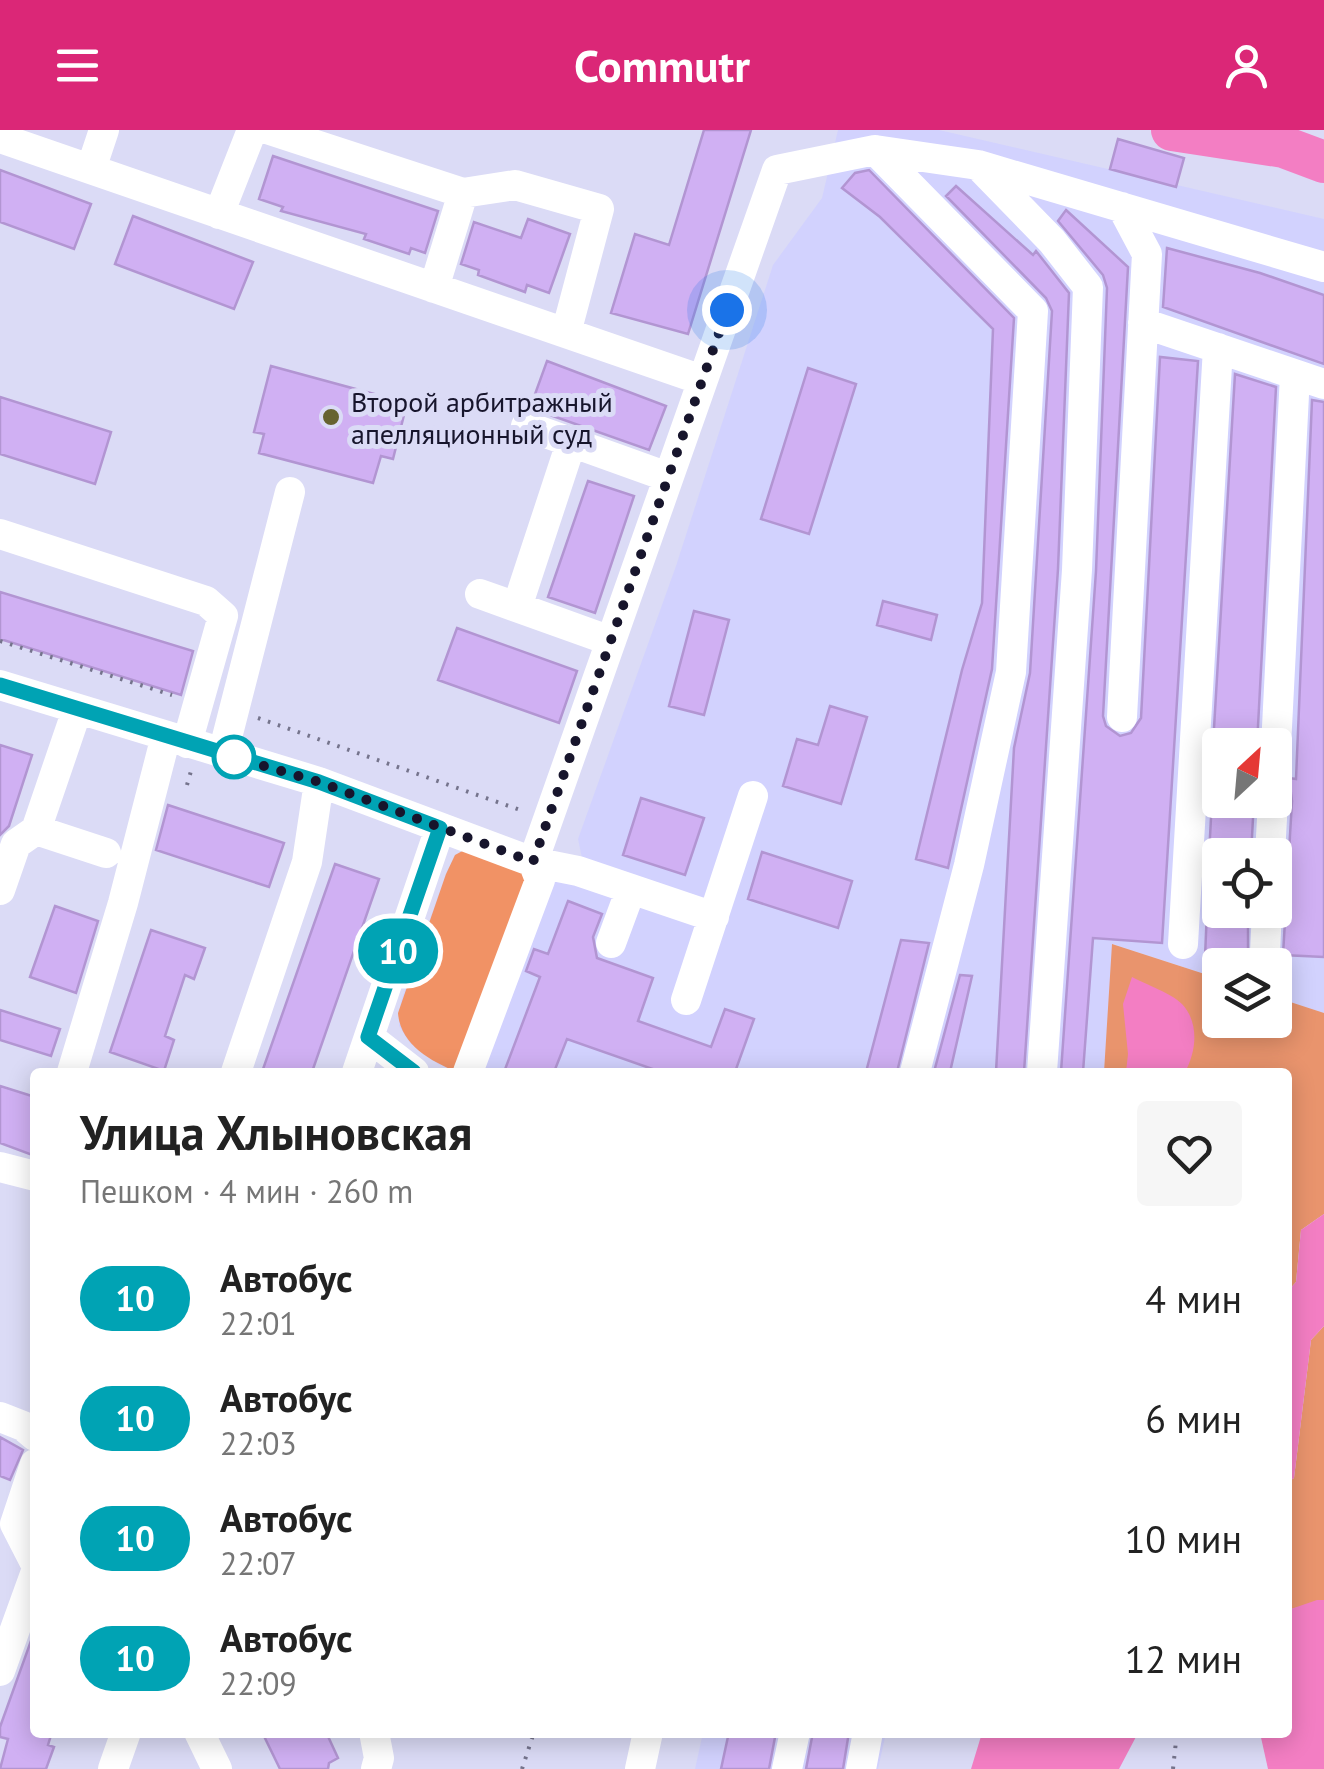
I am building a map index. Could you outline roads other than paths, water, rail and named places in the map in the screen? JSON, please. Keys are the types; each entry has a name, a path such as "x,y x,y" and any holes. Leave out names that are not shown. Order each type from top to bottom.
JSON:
{"street":[{"path":"92,170 104,130"},
{"path":"220,214 252,130"},
{"path":"270,130 464,193 515,185 599,209 566,334"},
{"path":"0,138 702,380"},
{"path":"875,150 1033,311 1011,672 968,865 916,1068"},
{"path":"470,1068 540,880 533,862 776,170 875,150 978,165 1324,267"},
{"path":"978,165 1052,241 1088,287 1077,570 1042,1068"},
{"path":"434,288 464,193"},
{"path":"1122,207 1147,254 1122,716"},
{"path":"1144,323 1310,380 1278,728"},
{"path":"1183,944 1218,348"},
{"path":"526,426 668,477"},
{"path":"517,608 571,442"},
{"path":"223,754 290,492"},
{"path":"0,534 206,602 222,616 182,749 123,903 73,1068"},
{"path":"480,594 611,641"},
{"path":"0,684 182,749 223,754 319,782 533,862 578,871 714,916"},
{"path":"0,890 16,844 36,830 78,710"},
{"path":"237,1068 307,862 319,782"},
{"path":"686,1000 753,796"},
{"path":"358,1068 440,828"},
{"path":"36,830 106,853"},
{"path":"611,943 631,889"},
{"path":"368,1037 409,1068"},
{"path":"0,1167 30,1175"},
{"path":"0,1417 30,1431"},
{"path":"30,1479 15,1524 30,1553"},
{"path":"0,1671 30,1588"},
{"path":"113,1769 124,1738"},
{"path":"202,1738 218,1769"},
{"path":"375,1738 379,1758 376,1769"},
{"path":"640,1769 647,1738"},
{"path":"786,1769 794,1738"},
{"path":"860,1769 867,1738"}],"waterway":[{"path":"1172,130 1284,147 1324,162"}],"place":[{"name":"Второй арбитражный апелляционный суд","path":"331,417"}]}
